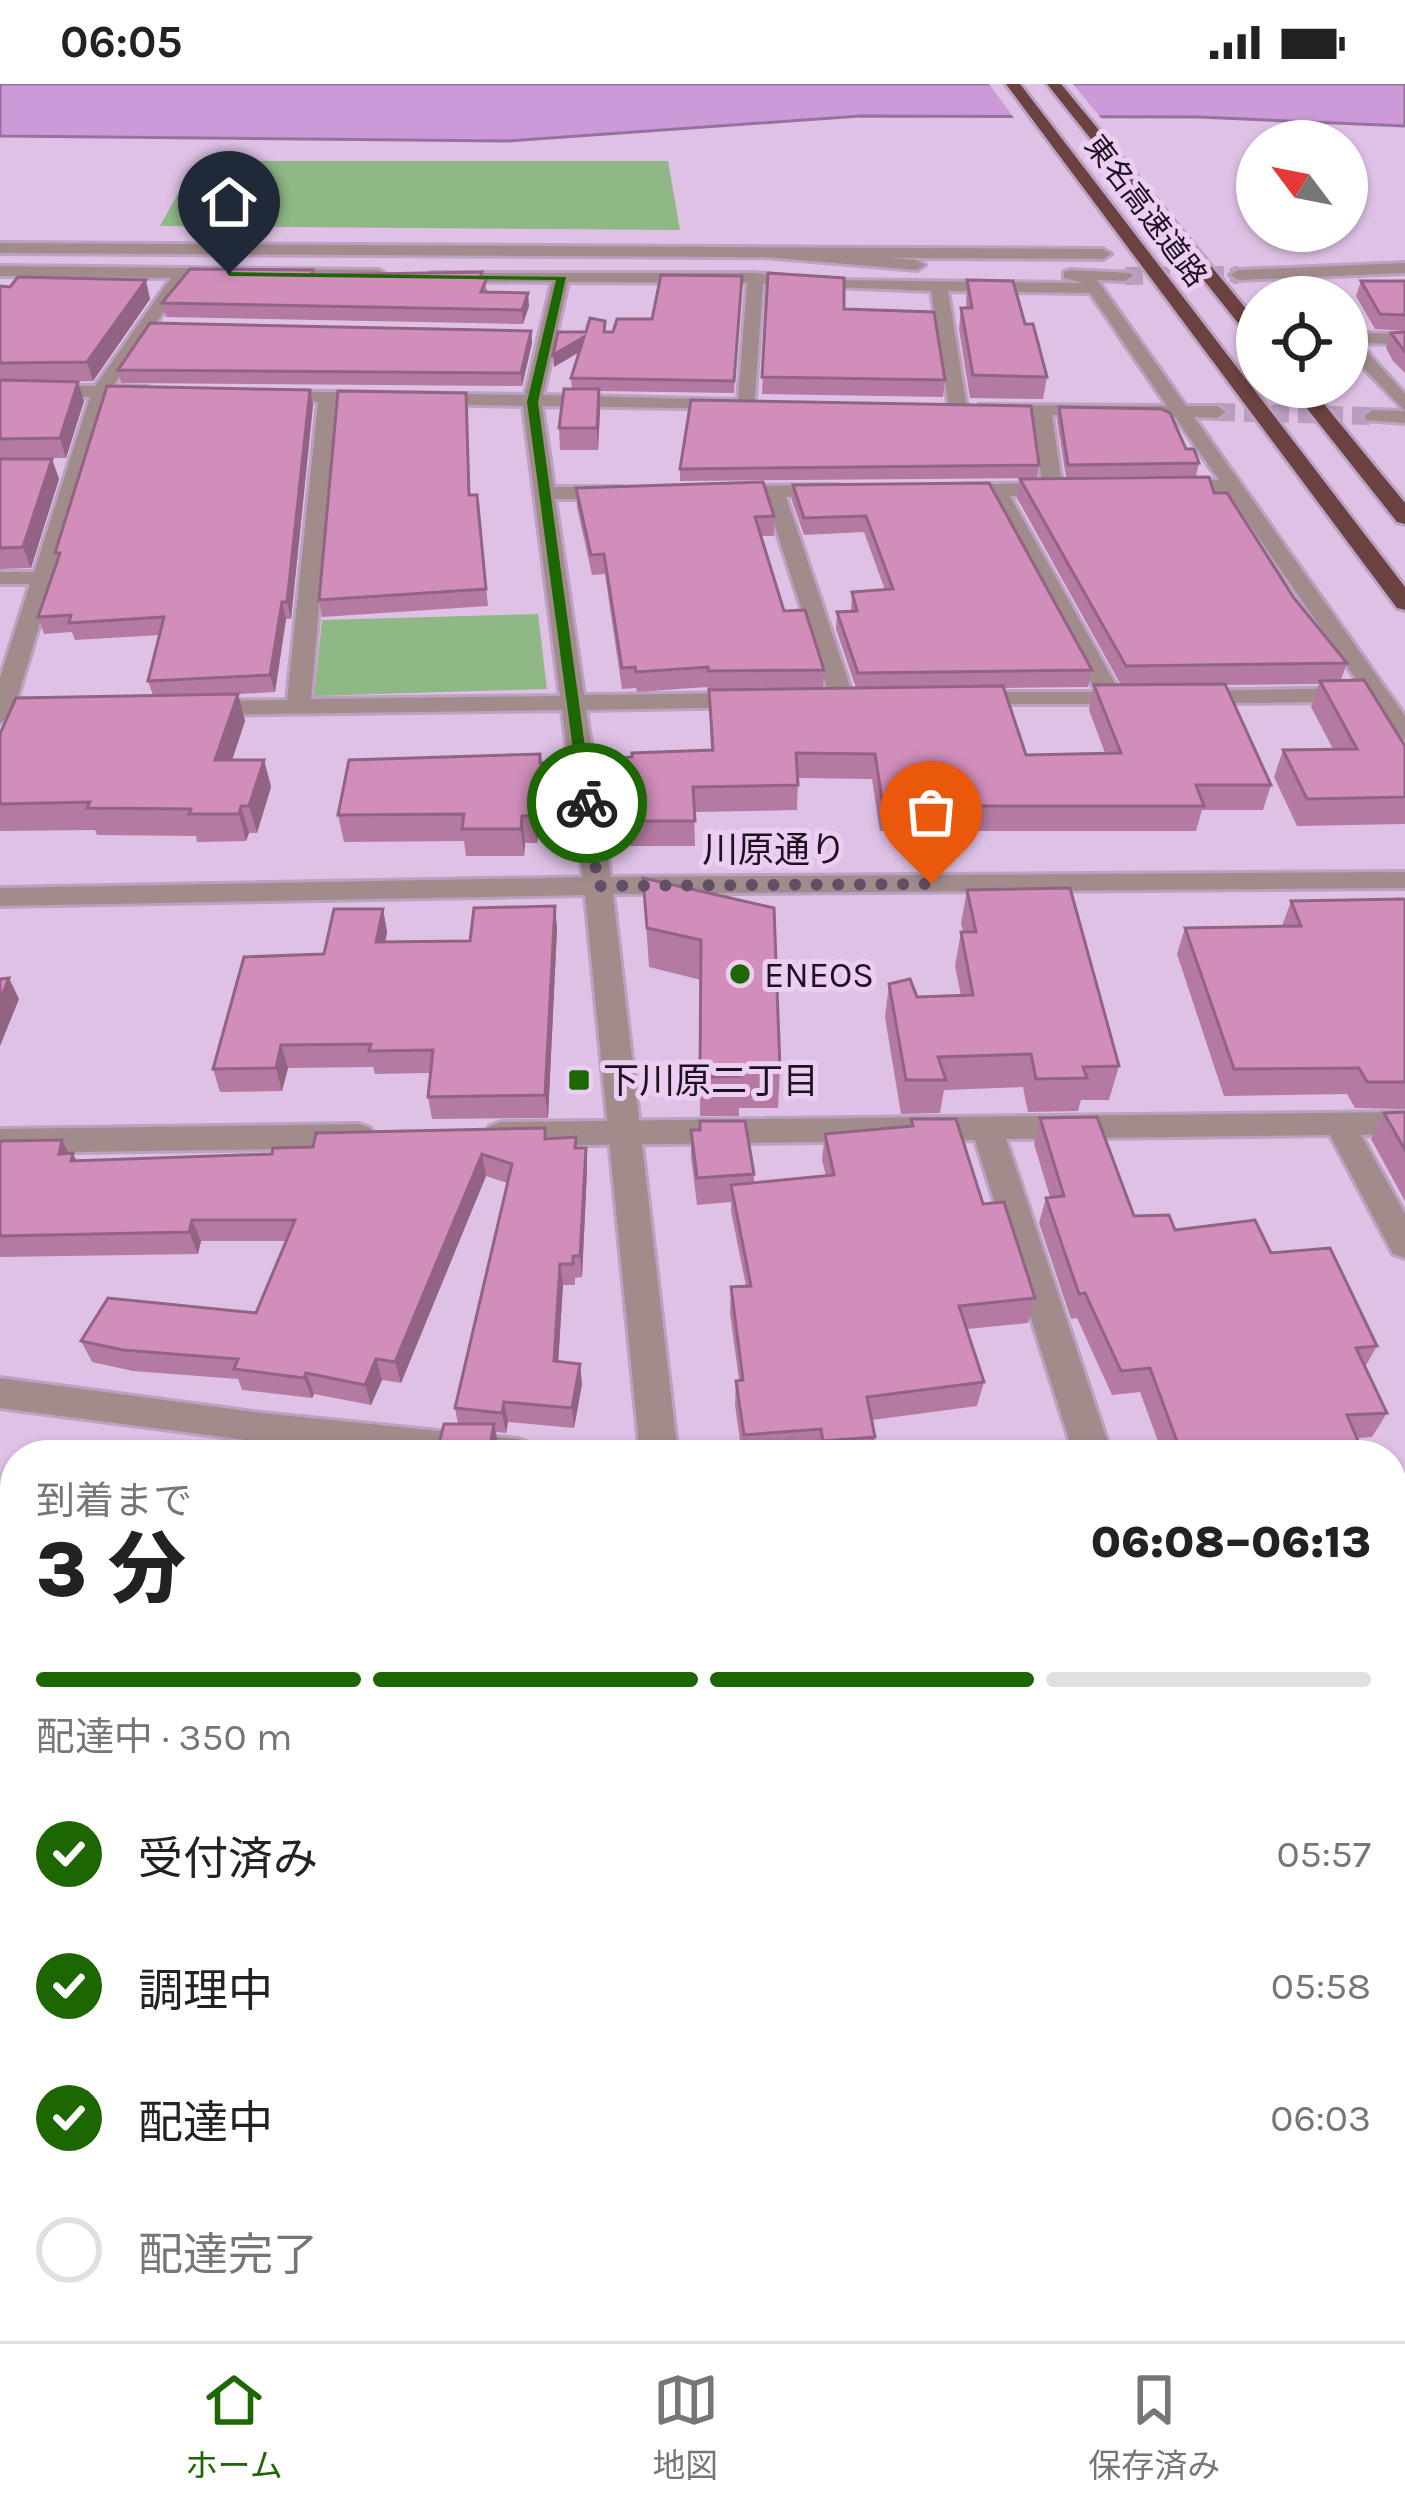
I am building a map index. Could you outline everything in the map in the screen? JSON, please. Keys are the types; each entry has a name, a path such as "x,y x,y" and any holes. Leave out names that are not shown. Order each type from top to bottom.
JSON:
{"highway":[{"name":"東名高速道路","path":"1013,84 1405,603"},
{"name":"東名高速道路","path":"1054,84 1236,308"},
{"path":"1317,408 1405,517"}],"street":[{"path":"0,248 1103,254"},
{"path":"746,251 1090,282"},
{"path":"1311,276 1405,268"},
{"path":"6,713 68,468 101,391 182,273"},
{"path":"4,275 395,275"},
{"path":"419,275 755,278 939,287 1090,282 1125,276"},
{"path":"1238,275 1254,276"},
{"path":"561,277 538,334 532,402 598,886 657,1440"},
{"path":"747,405 755,278"},
{"path":"1090,282 1405,734"},
{"path":"939,287 958,408"},
{"path":"1368,287 1405,287"},
{"path":"147,326 170,326"},
{"path":"1368,339 1405,340"},
{"path":"1368,363 1405,405"},
{"path":"0,390 169,393"},
{"path":"237,394 771,406"},
{"path":"298,706 328,396"},
{"path":"934,408 1216,412"},
{"path":"930,491 1064,489 1042,410"},
{"path":"1373,416 1405,417"},
{"path":"1142,488 1230,486"},
{"path":"997,490 1112,699"},
{"path":"706,492 863,491"},
{"path":"774,492 842,699"},
{"path":"545,493 637,493"},
{"path":"0,578 43,578"},
{"path":"932,699 1378,695"},
{"path":"184,709 775,700"},
{"name":"川原通り","path":"0,897 598,886 1405,880"},
{"path":"479,1135 1405,1123"},
{"path":"1340,1125 1405,1245"},
{"path":"986,1126 1088,1440"},
{"path":"0,1141 383,1136"},
{"path":"0,1393 250,1440"}],"green space":[{"path":"228,161 668,161 680,230 160,226 193,167"},
{"path":"538,614 547,689 314,696 322,620"}],"shaded area":[{"path":"0,84 1405,84 1405,126 1368,124 1368,120 860,116 507,141 0,136"}],"pier":[{"path":"989,84 1073,84 1105,123 1017,122"}],"building":[{"path":"190,269 313,270 311,275 482,272 480,278 487,278 481,292 528,293 522,310 162,303"},
{"path":"768,273 844,278 844,309 934,312 945,380 762,377"},
{"path":"661,275 742,276 734,381 571,378 584,337 553,355 558,332 586,332 590,318 605,321 604,332 613,332 617,319 652,319"},
{"path":"18,277 146,280 87,362 0,363 0,286 10,287"},
{"path":"967,280 1013,281 1025,324 1033,324 1047,377 973,375 961,308 972,308"},
{"path":"1368,281 1405,281 1405,315 1380,314 1368,293"},
{"path":"150,323 531,331 521,373 118,370"},
{"path":"1405,332 1405,352 1391,333"},
{"path":"0,380 78,382 60,438 0,439"},
{"path":"107,386 310,390 287,602 282,602 270,675 148,681 164,617 69,623 71,615 38,617"},
{"path":"564,389 599,389 597,428 559,428"},
{"path":"338,391 466,393 469,495 477,495 486,589 319,600"},
{"path":"691,400 1031,406 1039,465 680,469"},
{"path":"1059,407 1161,409 1170,413 1186,449 1194,449 1199,463 1068,465"},
{"path":"0,459 52,459 23,547 0,548"},
{"path":"1209,477 1214,493 1227,493 1294,598 1347,663 1126,666 1020,479"},
{"path":"763,482 774,516 755,517 784,611 805,610 824,670 708,671 708,667 636,672 635,667 622,668 604,554 591,555 576,488"},
{"path":"989,483 1092,670 858,673 837,612 857,611 852,592 893,589 866,516 804,518 793,485"},
{"path":"1364,680 1405,746 1405,797 1307,799 1283,750 1357,749 1320,681"},
{"path":"1225,684 1271,785 1196,785 1204,806 883,806 875,754 796,753 798,785 693,787 695,821 621,821 622,793 605,793 600,760 632,757 632,753 713,750 709,690 1003,686 1026,755 1121,753 1094,685"},
{"path":"238,694 215,760 264,760 249,806 241,806 239,814 87,808 90,802 0,804 0,734 16,698"},
{"path":"540,754 540,763 565,761 569,790 537,788 534,816 522,816 521,829 462,829 464,814 338,815 349,760"},
{"path":"643,878 774,908 780,1069 738,1069 740,1076 700,1077 701,940 647,928"},
{"path":"1070,888 1119,1066 1083,1067 1087,1078 1036,1079 1031,1054 938,1057 946,1080 906,1080 889,984 910,979 917,997 973,995 961,932 976,932 967,890"},
{"path":"1405,899 1405,1082 1367,1082 1359,1068 1234,1069 1185,928 1301,926 1291,901"},
{"path":"555,906 545,1095 428,1097 433,1050 369,1051 371,1044 281,1045 276,1068 213,1069 244,957 324,954 334,909 383,909 376,942 470,941 474,908"},
{"path":"9,978 0,1000 0,979"},
{"path":"1405,1112 1405,1150 1384,1113"},
{"path":"1097,1117 1134,1216 1169,1215 1175,1230 1255,1220 1271,1253 1330,1248 1377,1346 1356,1348 1387,1413 1347,1415 1358,1440 1176,1440 1150,1368 1121,1371 1085,1293 1079,1294 1046,1198 1064,1196 1040,1118"},
{"path":"911,1119 956,1119 983,1204 1004,1202 1035,1298 959,1306 984,1382 867,1397 875,1437 823,1440 821,1429 744,1435 736,1381 743,1380 731,1287 751,1286 731,1185 834,1175 825,1134 913,1126"},
{"path":"700,1121 745,1121 754,1174 697,1178 691,1130 700,1130"},
{"path":"545,1128 545,1139 576,1137 575,1148 586,1148 580,1256 573,1256 573,1264 560,1264 554,1361 580,1364 572,1408 504,1402 502,1413 455,1408 512,1164 482,1154 395,1362 376,1359 365,1385 306,1373 304,1378 234,1369 238,1359 123,1350 81,1341 108,1298 256,1313 295,1220 192,1220 189,1232 0,1236 0,1141 62,1140 59,1154 73,1153 71,1161 272,1154 273,1148 313,1147 316,1133"},
{"path":"444,1424 494,1424 491,1440 440,1440"}],"tunnel":[{"path":"1125,276 1238,275 1186,275"},
{"path":"1217,412 1373,416"}],"way so far":[{"path":"587,803 598,886 931,884"}],"place":[{"name":"ENEOS","path":"740,974"},
{"name":"下川原二丁目","path":"579,1080"}],"route":[{"path":"229,274 561,277 532,402 587,803"}]}
